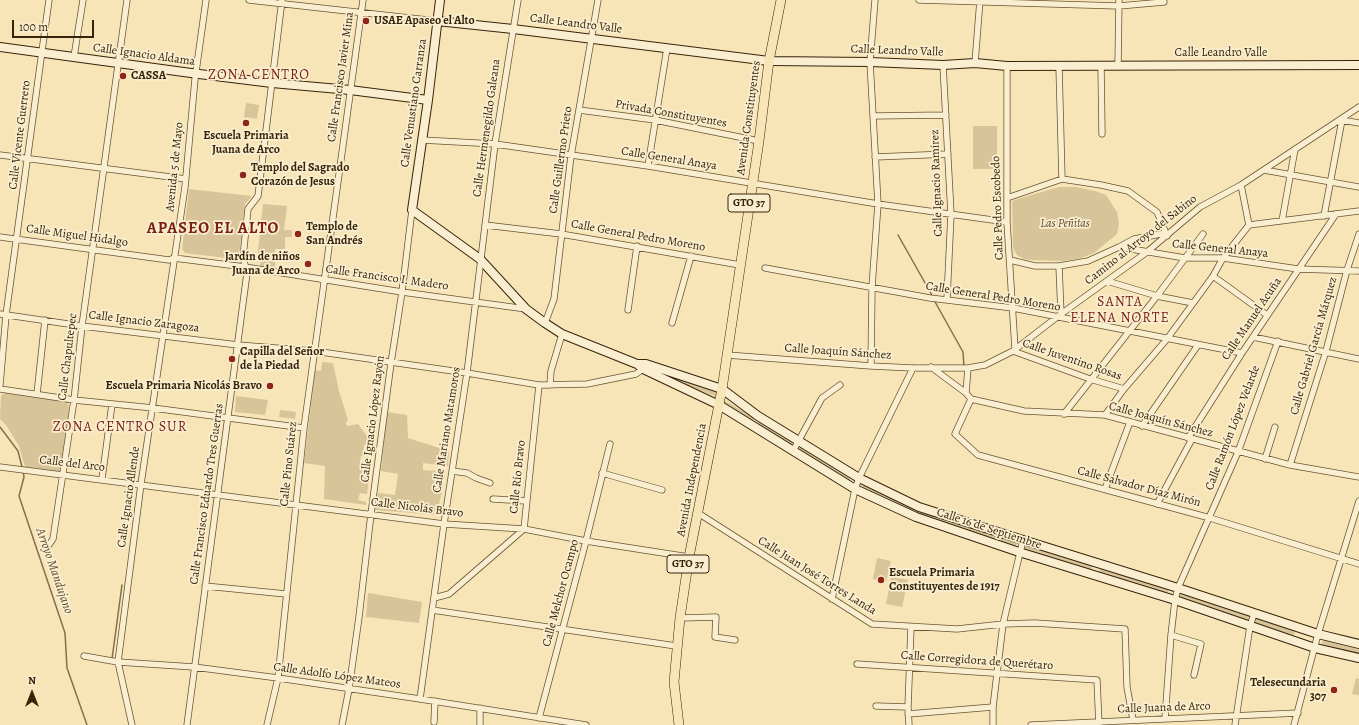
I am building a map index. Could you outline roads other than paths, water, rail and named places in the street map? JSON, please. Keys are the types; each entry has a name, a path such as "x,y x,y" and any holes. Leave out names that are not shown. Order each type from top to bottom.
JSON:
{"main road":[{"name":"Avenida Constituyentes","path":"719,406 759,141 769,61 781,0"},
{"name":"Avenida Independencia","path":"679,725 674,682 676,646 690,557 719,406"}],"street":[{"name":"Calle Vicente Guerrero","path":"0,385 3,314 28,158 49,0"},
{"path":"74,57 83,0"},
{"name":"Calle Chapultepec","path":"48,546 53,539 74,400 82,326 127,0"},
{"name":"Avenida 5 de Mayo","path":"163,335 186,179 195,74 206,0"},
{"path":"249,0 282,2 437,21"},
{"name":"Calle Francisco Javier Mina","path":"334,205 363,0"},
{"name":"Calle Venustiano Carranza","path":"412,210 428,100 440,0"},
{"name":"Calle Hermenegildo Galeana","path":"480,259 495,144 518,0"},
{"name":"Calle Guillermo Prieto","path":"545,323 554,299 571,156 598,0"},
{"path":"871,366 872,287 878,204 870,62 875,0"},
{"path":"919,0 1119,3 1164,2"},
{"path":"975,63 980,1"},
{"path":"272,83 282,2"},
{"path":"1118,65 1119,3"},
{"name":"Calle Leandro Valle","path":"437,21 592,38 769,61 870,62 944,65 975,63 1007,66 1359,65"},
{"name":"Calle Ignacio Aldama","path":"0,47 195,74 350,90 428,100"},
{"path":"648,166 667,48"},
{"name":"Calle Ignacio Ramírez","path":"944,65 951,214 947,299"},
{"path":"1101,65 1102,134"},
{"name":"Calle Pedro Escobedo","path":"1007,66 1007,222 1013,308 1014,350"},
{"path":"1060,66 1062,179"},
{"name":"Calle Francisco Eduardo Tres Guerras","path":"187,725 248,273 243,257 248,209 258,196 272,83"},
{"name":"Camino al Arroyo del Sabino","path":"930,367 968,368 985,365 1014,350 1147,252 1200,207 1241,185 1342,120 1359,107"},
{"name":"Privada Constituyentes","path":"579,110 655,120 759,141"},
{"path":"873,116 946,115"},
{"path":"1324,216 1342,120 1359,123"},
{"name":"Calle General Anaya","path":"422,140 495,144 648,166 878,204 1007,222"},
{"path":"1282,221 1296,150"},
{"path":"875,157 948,154"},
{"path":"0,155 186,179"},
{"path":"1264,170 1359,187"},
{"path":"1007,198 1062,179 1128,191 1157,212 1167,234 1134,239 1088,260 1059,266 1035,266 1010,260"},
{"path":"1241,185 1249,225"},
{"name":"Calle Pino Suárez","path":"267,725 278,678 304,428 334,205"},
{"name":"Calle 16 de Septiembre","path":"412,210 480,259 526,309 562,334 642,366 722,390 758,416 859,478 919,507 1178,588 1318,634 1359,644"},
{"name":"Calle Ignacio López Rayón","path":"342,725 349,689 359,617 371,514 412,210"},
{"path":"1105,415 1124,389 1167,339 1213,276 1223,258 1249,225 1359,211"},
{"name":"Calle Manuel Acuña","path":"1157,504 1190,439 1242,353 1336,214"},
{"name":"Calle General Pedro Moreno","path":"485,225 562,234 637,246 740,266"},
{"path":"1064,414 1204,234"},
{"name":"Calle Gabriel García Márquez","path":"1290,465 1326,351 1347,270 1359,234"},
{"name":"Calle Miguel Hidalgo","path":"0,237 169,260 174,258 245,267"},
{"path":"628,310 637,246"},
{"name":"Calle General Anaya","path":"1119,247 1185,258 1223,258 1298,269 1359,271"},
{"path":"672,323 691,256"},
{"name":"Calle Mariano Matamoros","path":"420,698 467,373 480,259"},
{"path":"1059,266 1059,316"},
{"name":"Calle Francisco I. Madero","path":"245,267 402,292 526,309"},
{"name":"Calle General Pedro Moreno","path":"765,268 930,298 1013,308 1059,316 1242,353"},
{"path":"1213,276 1268,315"},
{"path":"1107,282 1157,296 1193,303"},
{"name":"Calle Ignacio Zaragoza","path":"3,314 82,326 238,345 314,352 467,373 539,385 587,384 636,374 642,366"},
{"path":"37,394 45,320"},
{"path":"550,385 551,371 562,334"},
{"name":"Calle Ignacio Allende","path":"132,725 118,662 141,484 163,335"},
{"path":"1253,337 1359,359"},
{"name":"Calle Ramón López Velarde","path":"1165,719 1171,635 1178,588 1238,452 1278,341"},
{"path":"1142,426 1198,345"},
{"name":"Calle Juventino Rosas","path":"1014,350 1090,379 1124,389"},
{"name":"Calle Joaquín Sánchez","path":"727,355 871,366 913,368 930,367"},
{"name":"Calle 16 de Septiembre","path":"642,366 719,406 855,489 916,518 1019,552 1096,574 1296,642 1359,658"},
{"path":"930,367 966,393 971,399"},
{"path":"832,599 855,489 913,368"},
{"path":"966,393 968,368"},
{"name":"Calle Río Bravo","path":"434,598 449,594 524,529 539,385"},
{"path":"793,451 822,398 840,385"},
{"path":"0,389 74,400 153,408 304,428"},
{"name":"Calle Joaquín Sánchez","path":"971,399 1024,411 1105,415 1265,459 1359,477"},
{"name":"Calle Salvador Díaz Mirón","path":"971,399 955,434 978,455 1210,518 1359,564"},
{"path":"102,479 112,404"},
{"path":"752,426 758,416"},
{"path":"1105,489 1130,422"},
{"path":"1265,459 1275,427"},
{"name":"Calle Melchor Ocampo","path":"539,718 610,444"},
{"name":"Calle del Arco","path":"0,467 141,484"},
{"path":"452,471 467,473 490,483"},
{"path":"602,473 662,490"},
{"name":"Calle Nicolás Bravo","path":"141,484 444,524 524,529 586,541 690,557"},
{"path":"493,499 526,501"},
{"path":"1294,725 1318,634 1359,501"},
{"path":"916,518 919,507"},
{"name":"Calle Juan José Torres Landa","path":"698,513 872,624 957,629 1004,624 1035,623 1125,629 1127,687 1133,720"},
{"path":"993,725 993,706 1004,624 1019,552 1023,540"},
{"path":"1096,574 1100,564"},
{"path":"205,586 286,594"},
{"path":"432,610 676,646"},
{"path":"1234,725 1250,626 1254,614"},
{"path":"680,618 716,617 715,637 735,640"},
{"path":"909,725 908,707 911,627"},
{"path":"1296,642 1300,628"},
{"path":"1171,635 1201,644 1194,675"},
{"name":"Calle Adolfo López Mateos","path":"84,656 118,662 194,667 278,678 420,698 568,724 586,725"},
{"name":"Calle Corregidora de Querétaro","path":"857,664 1097,680 1099,723"},
{"path":"434,722 435,701"},
{"path":"876,706 908,707"},
{"path":"908,714 993,706"},
{"path":"480,708 480,725"},
{"name":"Calle Juana de Arco","path":"1031,725 1165,719 1181,722 1236,716 1298,713"}],"waterway":[{"path":"898,235 933,297"},
{"path":"934,300 963,352 964,367"},
{"name":"Arroyo Mandujano","path":"0,427 18,451 22,467"},
{"name":"Arroyo Mandujano","path":"23,471 24,477 19,496 65,633 67,668 87,725"},
{"path":"112,659 122,585"}],"place":[{"name":"USAE Apaseo el Alto","path":"366,21"},
{"name":"CASSA","path":"123,76"},
{"name":"Escuela Primaria Juana de Arco","path":"246,123"},
{"name":"Templo del Sagrado Corazón de Jesus","path":"243,175"},
{"name":"Templo de San Andrés","path":"298,234"},
{"name":"Jardín de niños Juana de Arco","path":"308,264"},
{"name":"Capilla del Señor de la Piedad","path":"232,359"},
{"name":"Escuela Primaria Nicolás Bravo","path":"270,386"},
{"name":"Escuela Primaria Constituyentes de 1917","path":"881,580"},
{"name":"Telesecundaria 307","path":"1334,690"}],"district":[{"name":"ZONA CENTRO","path":"259,76"},
{"name":"APASEO EL ALTO","path":"213,229"},
{"name":"SANTA ELENA NORTE","path":"1120,312"},
{"name":"ZONA CENTRO SUR","path":"120,428"}],"park label":[{"name":"Las Peñitas","path":"1065,224"}]}
